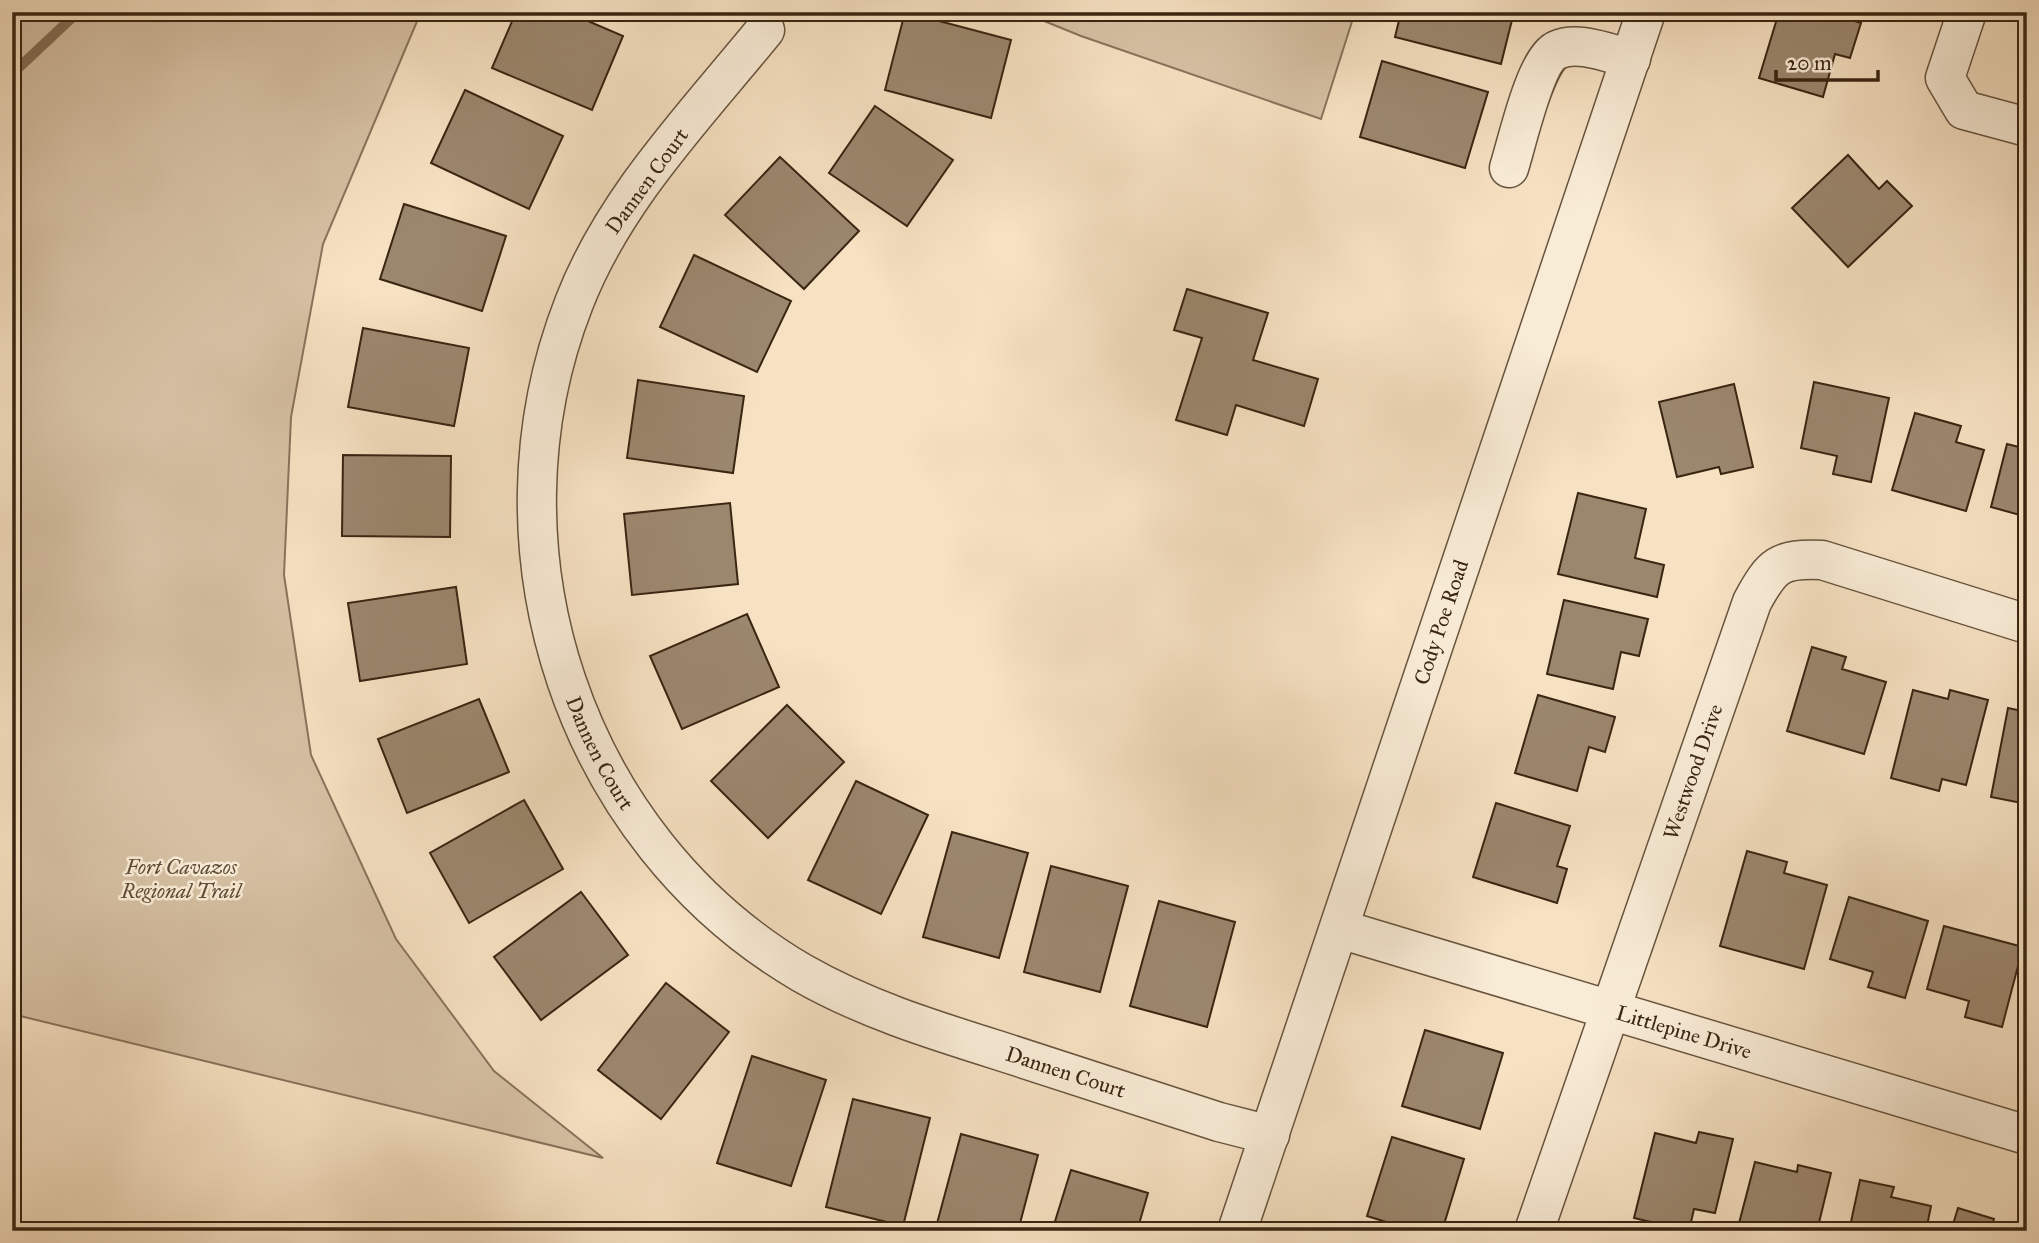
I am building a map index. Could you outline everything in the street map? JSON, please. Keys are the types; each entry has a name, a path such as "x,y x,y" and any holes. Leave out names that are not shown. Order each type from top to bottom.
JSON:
{"street":[{"name":"Cody Poe Road","path":"1237,1231 1646,12"},
{"path":"1967,12 1945,78 1965,110 2027,127"},
{"name":"Dannen Court","path":"765,30 627,203 604,240 574,302 552,370 537,456 537,543 546,613 562,674 593,750 630,812 663,856 717,911 755,942 841,995 914,1023 1219,1122 1269,1135"},
{"path":"1509,168 1538,77 1548,55 1559,49 1586,48 1631,59"},
{"name":"Westwood Drive","path":"1534,1231 1752,602 1766,576 1778,564 1796,559 1822,560 2027,624"},
{"name":"Littlepine Drive","path":"1340,929 2027,1135"}],"green space":[{"name":"Fort Cavazos Regional Trail","path":"12,12 421,12 323,244 291,417 284,575 311,755 396,939 494,1071 603,1158 12,1014"},
{"path":"1022,12 1355,12 1321,119 1081,36"}],"building":[{"path":"516,12 567,12 623,36 592,110 492,68"},
{"path":"905,12 1011,40 991,118 885,90"},
{"path":"1401,12 1514,12 1501,64 1395,37"},
{"path":"1779,12 1826,12 1861,23 1850,58 1835,54 1823,97 1759,78"},
{"path":"1382,61 1488,92 1465,168 1360,137"},
{"path":"465,90 563,136 529,209 431,163"},
{"path":"875,106 953,160 907,226 829,173"},
{"path":"1848,155 1879,189 1887,181 1912,206 1848,267 1792,208"},
{"path":"780,157 859,231 804,289 725,215"},
{"path":"404,204 506,236 482,311 380,279"},
{"path":"694,255 791,301 757,372 660,327"},
{"path":"1187,289 1268,313 1253,360 1318,379 1304,426 1236,405 1227,435 1176,420 1202,338 1174,330"},
{"path":"363,328 469,348 454,426 348,407"},
{"path":"638,380 744,396 733,473 627,458"},
{"path":"1814,382 1889,398 1871,482 1833,474 1837,456 1801,448"},
{"path":"1734,384 1753,467 1721,474 1719,467 1677,477 1659,402"},
{"path":"1915,413 1961,426 1956,442 1984,450 1966,511 1892,490"},
{"path":"2007,444 2027,449 2027,517 1991,507"},
{"path":"343,455 451,456 450,537 342,536"},
{"path":"1578,493 1646,509 1635,558 1664,565 1657,597 1558,574"},
{"path":"730,503 738,584 632,595 624,514"},
{"path":"456,587 467,664 360,681 348,603"},
{"path":"1564,600 1648,619 1639,656 1621,652 1613,689 1547,674"},
{"path":"747,614 779,687 682,729 650,656"},
{"path":"1812,647 1846,657 1842,669 1886,682 1864,754 1787,731"},
{"path":"1913,690 1948,699 1950,690 1988,700 1966,785 1942,779 1939,791 1891,778"},
{"path":"1538,695 1615,717 1605,752 1589,747 1577,791 1515,773"},
{"path":"479,699 509,772 407,813 378,739"},
{"path":"787,705 844,762 768,838 711,781"},
{"path":"2008,708 2027,712 2027,804 1991,797"},
{"path":"856,781 928,815 881,914 808,880"},
{"path":"524,800 563,869 469,923 430,853"},
{"path":"1496,803 1570,826 1557,866 1567,869 1557,903 1473,877"},
{"path":"952,832 1028,853 999,958 923,937"},
{"path":"1747,851 1787,862 1784,873 1827,885 1804,969 1720,946"},
{"path":"1051,866 1128,886 1100,992 1024,972"},
{"path":"581,892 628,955 541,1020 494,957"},
{"path":"1849,897 1928,921 1905,998 1868,987 1873,972 1830,959"},
{"path":"1159,901 1235,922 1207,1027 1130,1006"},
{"path":"1944,926 2023,947 2002,1027 1965,1017 1969,1001 1927,989"},
{"path":"666,983 729,1032 661,1119 598,1070"},
{"path":"1425,1030 1503,1053 1480,1129 1402,1106"},
{"path":"752,1056 826,1080 791,1186 717,1163"},
{"path":"853,1099 930,1118 903,1226 826,1207"},
{"path":"1699,1132 1733,1139 1715,1213 1694,1209 1689,1231 1634,1218 1655,1133 1696,1143"},
{"path":"961,1134 1038,1155 1018,1231 935,1231"},
{"path":"1392,1137 1464,1159 1442,1231 1415,1231 1367,1216"},
{"path":"1755,1162 1797,1172 1798,1165 1831,1173 1817,1231 1737,1231"},
{"path":"1071,1170 1148,1193 1137,1231 1052,1231"},
{"path":"1860,1180 1894,1187 1891,1197 1931,1206 1926,1231 1849,1231"},
{"path":"1958,1208 1994,1219 1990,1231 1951,1231"}],"waterway":[{"path":"12,74 78,12"}]}
